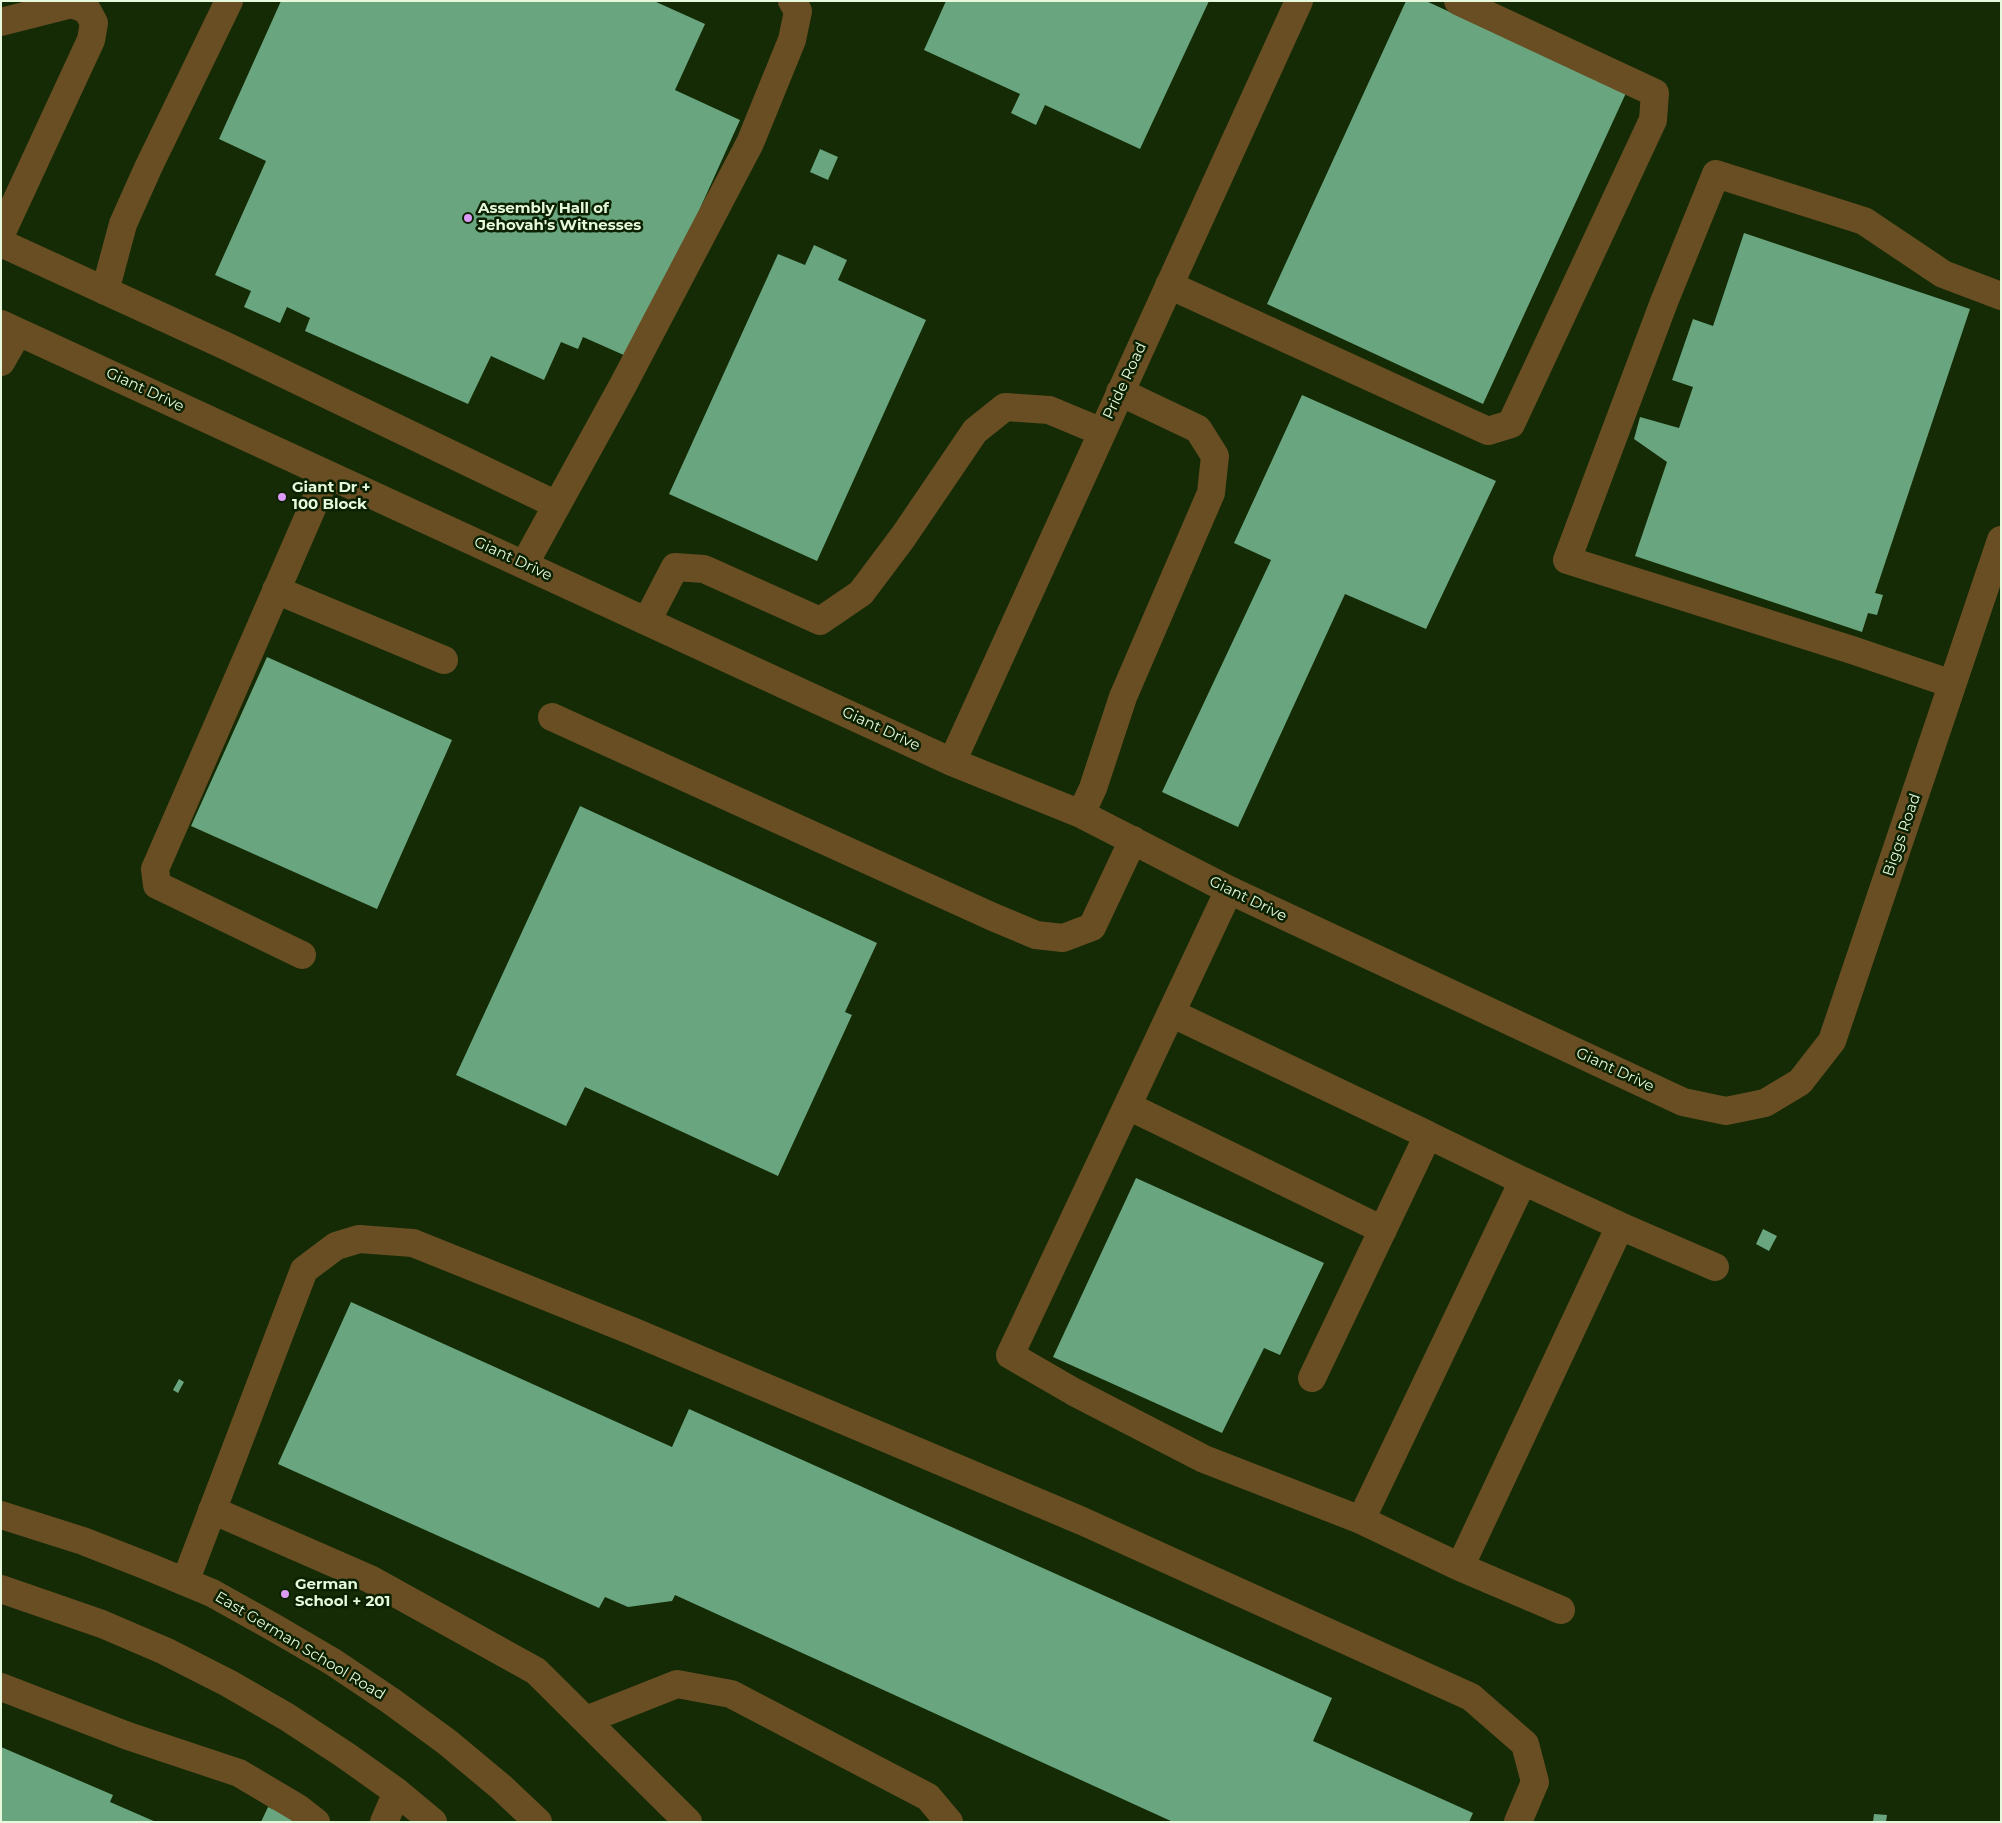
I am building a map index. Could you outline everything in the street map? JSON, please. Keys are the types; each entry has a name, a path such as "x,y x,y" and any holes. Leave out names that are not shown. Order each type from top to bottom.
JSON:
{"street":[{"path":"105,291 123,224 228,1"},
{"path":"524,565 628,377 750,143 792,40 798,11 792,1"},
{"name":"Pride Road","path":"952,762 1299,1"},
{"path":"1169,285 1488,431 1511,424 1653,120 1656,93 1458,1"},
{"path":"1,22 72,4 87,10 94,23 91,40 1,234"},
{"path":"1952,684 1852,650 1567,560 1664,302 1716,174 1864,221 1943,274 2001,296"},
{"path":"1,243 228,347 557,505"},
{"path":"1,362 10,328"},
{"name":"Giant Drive","path":"10,328 952,762 1080,814 1229,890 1683,1102 1726,1111 1765,1103"},
{"path":"1080,814 1093,788 1123,697 1211,493 1215,456 1198,429 1120,392"},
{"path":"647,621 675,568 704,569 820,621 861,594 903,537 975,431 1005,407 1049,410 1102,432"},
{"path":"302,955 157,885 155,869 328,474"},
{"name":"Biggs Road","path":"1765,1103 1800,1082 1832,1041 2001,540"},
{"path":"276,590 444,660"},
{"path":"552,717 993,918 1036,935 1063,938 1092,927 1133,840"},
{"path":"1229,890 1010,1354 1074,1392 1204,1459 1361,1520 1460,1567 1561,1610"},
{"path":"1171,1013 1620,1226 1715,1267"},
{"path":"1128,1106 1382,1230"},
{"path":"1312,1378 1428,1135"},
{"path":"1361,1520 1523,1180"},
{"path":"1460,1567 1620,1226"},
{"path":"185,1582 304,1270 336,1246 359,1239 413,1243 641,1335 1082,1521 1471,1697 1525,1744 1535,1782 1518,1822"},
{"path":"212,1510 370,1579 536,1671 688,1822"},
{"name":"East German School Road","path":"1,1515 83,1541 212,1593 272,1627 333,1662 392,1701 447,1742 501,1787 538,1822"},
{"path":"1,1589 102,1624 181,1659 228,1683 287,1717 398,1792 433,1822"},
{"path":"586,1720 676,1684 731,1694 928,1797 949,1822"},
{"path":"1,1687 128,1736 239,1773 298,1808 316,1822"},
{"path":"384,1822 398,1792"}],"building":[{"name":"Assembly Hall of Jehovah's Witnesses","path":"281,1 654,1 705,24 675,90 740,120 635,352 626,356 583,337 578,349 561,342 544,380 491,356 468,404 305,331 310,318 287,307 280,323 244,307 251,291 215,275 266,161 219,139"},
{"path":"946,1 1209,1 1140,149 1045,105 1036,125 1011,113 1020,94 924,50"},
{"path":"1406,1 1426,1 1626,93 1483,404 1267,304"},
{"path":"820,149 838,157 828,180 810,172"},
{"path":"1744,233 1970,309 1875,593 1883,595 1877,615 1868,613 1862,632 1635,556 1667,462 1634,439 1640,417 1679,428 1693,387 1672,380 1693,319 1713,326"},
{"path":"814,245 847,260 838,280 926,320 817,561 669,494 778,254 805,265"},
{"path":"1302,395 1496,481 1426,629 1345,594 1238,827 1162,792 1271,560 1234,543"},
{"path":"267,657 452,740 377,909 191,826"},
{"path":"580,806 877,943 845,1012 852,1015 778,1176 585,1087 566,1126 456,1075"},
{"path":"1136,1178 1324,1263 1280,1355 1264,1348 1222,1433 1053,1357"},
{"path":"1763,1229 1777,1236 1769,1251 1756,1244"},
{"path":"351,1302 672,1447 689,1409 1332,1698 1313,1741 1473,1813 1469,1822 1173,1822 675,1595 672,1601 628,1607 605,1597 599,1608 278,1464"},
{"path":"179,1379 184,1382 178,1393 173,1390"},
{"path":"1,1747 113,1795 110,1802 156,1822 1,1822"},
{"path":"268,1807 298,1820 298,1822 261,1822"},
{"path":"1874,1814 1887,1815 1886,1822 1873,1822"}],"place":[{"name":"Assembly Hall of Jehovah's Witnesses","path":"468,218"},
{"name":"Giant Dr + 100 Block","path":"282,497"},
{"name":"German School + 201","path":"285,1594"}]}
